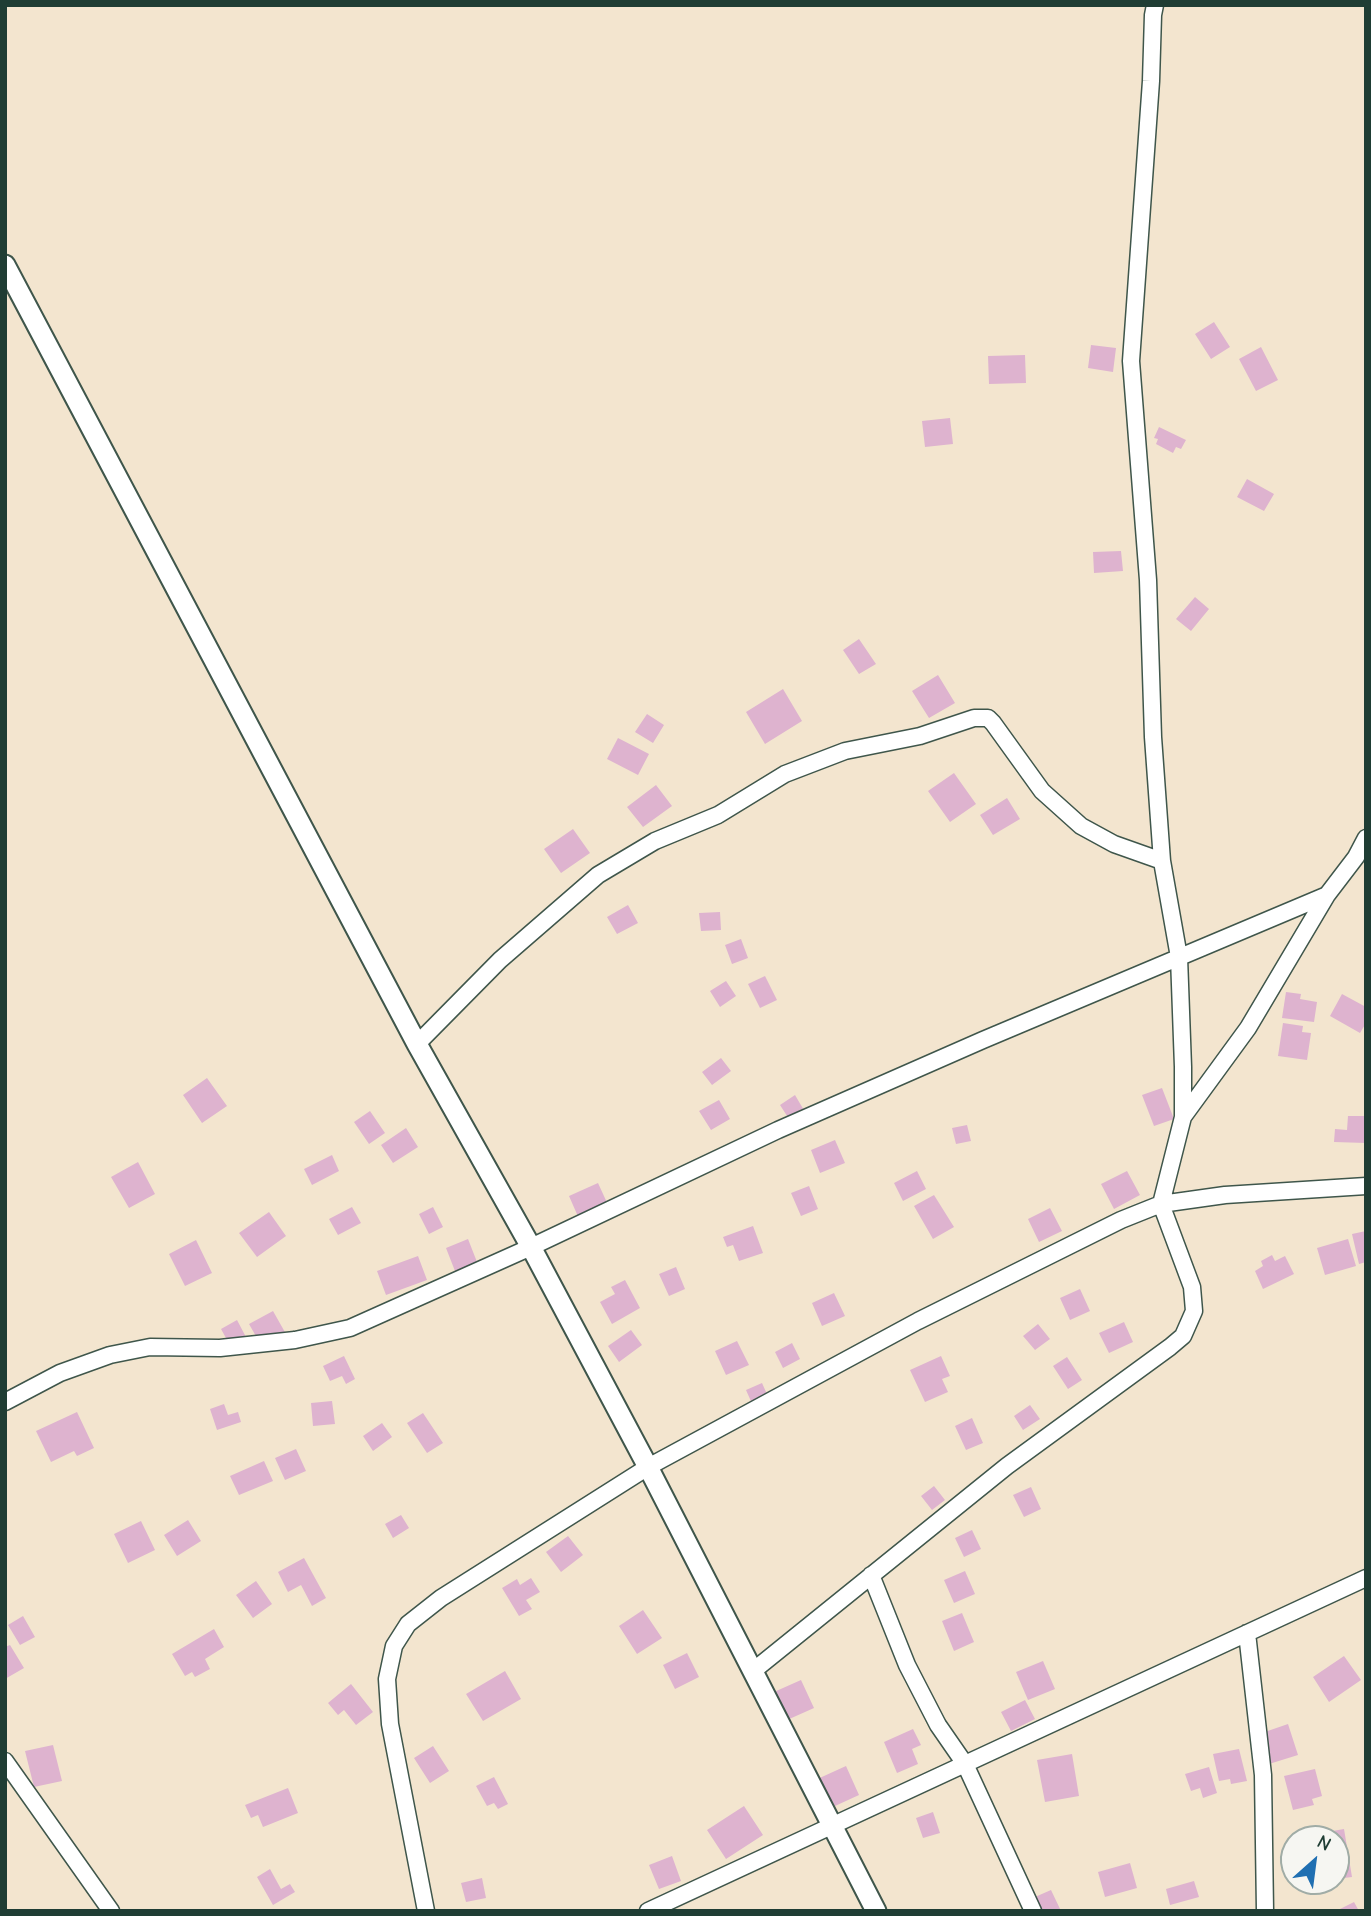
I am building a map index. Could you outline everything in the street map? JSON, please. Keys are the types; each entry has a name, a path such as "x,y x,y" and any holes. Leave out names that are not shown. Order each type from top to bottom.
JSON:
{"street":[{"path":"753,1671 1007,1466 1183,1336 1194,1311 1192,1287 1161,1204 1183,1117 1179,957 1162,860 1153,737 1148,580 1130,360 1155,5"},
{"path":"5,265 417,1044 531,1247 648,1467 876,1911"},
{"path":"417,1044 500,960 598,875 644,848 718,815 785,774 845,751 920,736 974,718 988,718 993,723 1042,791 1081,827 1114,844 1162,860"},
{"path":"1183,1117 1248,1028 1327,895 1356,857 1366,838"},
{"path":"5,1402 60,1373 110,1355 150,1347 220,1348 295,1340 350,1328 531,1247 778,1130 1327,895"},
{"path":"426,1911 390,1724 387,1679 394,1646 408,1624 441,1598 648,1467 918,1321 1121,1220 1161,1204 1225,1195 1366,1186"},
{"path":"872,1575 907,1665 938,1725 965,1763 1033,1911"},
{"path":"648,1911 1366,1578"},
{"path":"1247,1633 1263,1775 1265,1911"},
{"path":"5,1761 110,1911"}],"building":[{"path":"1214,322 1230,347 1211,359 1195,334"},
{"path":"1091,345 1116,348 1113,372 1088,368"},
{"path":"1261,347 1278,380 1256,391 1239,359"},
{"path":"1025,355 1026,383 989,384 988,356"},
{"path":"950,418 953,444 925,447 922,421"},
{"path":"1159,427 1186,440 1181,449 1176,447 1173,453 1156,444 1158,439 1154,438"},
{"path":"1247,479 1274,494 1264,511 1237,497"},
{"path":"1121,551 1123,571 1094,573 1093,552"},
{"path":"1195,597 1209,609 1191,631 1176,619"},
{"path":"859,639 876,664 859,674 843,650"},
{"path":"938,675 955,703 929,718 912,691"},
{"path":"783,689 802,721 765,744 746,712"},
{"path":"647,714 664,725 653,743 635,732"},
{"path":"618,738 649,754 638,775 607,759"},
{"path":"954,773 976,804 950,822 928,791"},
{"path":"656,785 672,806 643,827 627,807"},
{"path":"1007,798 1020,819 993,835 980,815"},
{"path":"573,829 590,853 561,873 544,849"},
{"path":"628,905 638,923 617,934 607,917"},
{"path":"720,912 721,930 701,931 699,913"},
{"path":"741,939 748,958 732,964 725,945"},
{"path":"765,976 777,1000 760,1008 748,984"},
{"path":"726,981 736,996 720,1007 710,991"},
{"path":"1286,992 1301,994 1300,999 1317,1002 1314,1022 1282,1018"},
{"path":"1342,994 1366,1007 1366,1023 1360,1033 1330,1016"},
{"path":"1283,1023 1303,1026 1302,1032 1311,1033 1307,1060 1278,1056"},
{"path":"721,1058 731,1071 712,1085 702,1072"},
{"path":"207,1078 227,1106 202,1123 183,1095"},
{"path":"1162,1088 1174,1119 1154,1126 1142,1095"},
{"path":"795,1095 805,1112 791,1122 780,1105"},
{"path":"719,1100 730,1119 711,1130 699,1111"},
{"path":"370,1111 385,1133 369,1144 354,1122"},
{"path":"1348,1116 1366,1116 1366,1143 1334,1142 1335,1129 1347,1130"},
{"path":"967,1125 971,1141 956,1144 952,1128"},
{"path":"406,1128 418,1147 393,1163 381,1145"},
{"path":"835,1140 845,1163 820,1173 811,1150"},
{"path":"332,1155 339,1171 312,1185 304,1169"},
{"path":"138,1162 155,1194 129,1208 111,1177"},
{"path":"917,1171 926,1189 903,1201 894,1183"},
{"path":"1127,1171 1140,1195 1114,1209 1101,1184"},
{"path":"598,1183 609,1207 580,1221 569,1196"},
{"path":"809,1186 818,1209 801,1216 791,1193"},
{"path":"934,1195 954,1227 933,1239 914,1206"},
{"path":"352,1207 361,1223 338,1235 329,1219"},
{"path":"433,1207 443,1227 429,1234 419,1214"},
{"path":"1050,1208 1062,1231 1039,1242 1028,1219"},
{"path":"269,1212 286,1236 257,1257 239,1233"},
{"path":"753,1226 763,1253 739,1261 733,1245 727,1247 723,1237"},
{"path":"1366,1231 1366,1262 1359,1264 1352,1234"},
{"path":"468,1239 477,1262 455,1271 446,1248"},
{"path":"1348,1239 1356,1266 1325,1275 1317,1248"},
{"path":"196,1240 212,1273 185,1286 169,1254"},
{"path":"1272,1255 1275,1261 1285,1256 1294,1274 1263,1289 1255,1271 1263,1266 1261,1261"},
{"path":"418,1256 427,1280 386,1295 377,1271"},
{"path":"676,1267 685,1289 669,1296 659,1274"},
{"path":"625,1280 640,1308 612,1324 600,1302 615,1294 611,1287"},
{"path":"1080,1289 1090,1311 1070,1320 1060,1298"},
{"path":"834,1293 845,1316 822,1326 812,1303"},
{"path":"273,1311 286,1334 269,1343 264,1334 257,1338 249,1324"},
{"path":"237,1320 247,1339 231,1347 221,1329"},
{"path":"1124,1322 1133,1342 1109,1353 1099,1333"},
{"path":"1038,1324 1050,1339 1035,1350 1023,1336"},
{"path":"631,1330 642,1345 619,1362 608,1346"},
{"path":"737,1341 749,1365 726,1375 715,1351"},
{"path":"792,1343 800,1359 783,1368 775,1352"},
{"path":"344,1356 355,1379 346,1384 342,1376 330,1381 323,1366"},
{"path":"941,1356 950,1376 942,1379 948,1392 925,1402 910,1370"},
{"path":"1067,1357 1082,1380 1068,1389 1053,1366"},
{"path":"762,1383 770,1401 754,1408 746,1390"},
{"path":"332,1401 335,1424 313,1426 311,1403"},
{"path":"224,1404 228,1415 238,1412 241,1422 217,1430 210,1409"},
{"path":"1030,1405 1040,1419 1023,1430 1014,1416"},
{"path":"77,1412 94,1448 77,1456 74,1451 51,1462 36,1431"},
{"path":"423,1413 443,1443 427,1453 407,1423"},
{"path":"972,1418 983,1443 966,1450 955,1426"},
{"path":"382,1423 392,1437 373,1451 363,1436"},
{"path":"296,1449 306,1471 285,1480 275,1458"},
{"path":"264,1461 273,1481 239,1495 230,1476"},
{"path":"934,1486 945,1500 932,1510 921,1496"},
{"path":"1031,1487 1041,1509 1024,1517 1013,1495"},
{"path":"401,1515 409,1528 393,1538 385,1524"},
{"path":"188,1520 201,1541 177,1556 164,1535"},
{"path":"141,1521 155,1550 128,1563 114,1534"},
{"path":"972,1530 981,1549 964,1557 955,1538"},
{"path":"568,1536 583,1555 561,1572 546,1552"},
{"path":"304,1558 326,1598 312,1606 301,1585 288,1592 278,1572"},
{"path":"965,1571 975,1594 954,1603 944,1580"},
{"path":"531,1578 540,1592 526,1600 532,1609 519,1616 502,1588 517,1579 520,1585"},
{"path":"256,1581 272,1604 253,1618 236,1595"},
{"path":"643,1610 662,1638 637,1654 619,1626"},
{"path":"962,1613 974,1642 954,1651 942,1621"},
{"path":"23,1616 35,1637 20,1645 8,1625"},
{"path":"214,1629 224,1647 205,1659 210,1669 195,1677 192,1672 185,1676 172,1654"},
{"path":"10,1645 24,1668 5,1679 5,1647"},
{"path":"687,1653 699,1677 675,1689 663,1665"},
{"path":"1344,1656 1361,1680 1329,1702 1313,1677"},
{"path":"1043,1661 1055,1689 1028,1700 1016,1672"},
{"path":"505,1671 521,1699 483,1721 466,1694"},
{"path":"801,1680 814,1708 787,1720 774,1692"},
{"path":"351,1684 373,1712 356,1725 344,1710 338,1715 328,1703"},
{"path":"1025,1700 1035,1719 1011,1731 1001,1712"},
{"path":"1288,1724 1298,1755 1269,1764 1259,1734"},
{"path":"913,1729 921,1745 912,1749 918,1764 897,1773 884,1742"},
{"path":"53,1745 62,1781 34,1787 25,1751"},
{"path":"433,1746 449,1771 430,1783 414,1758"},
{"path":"1239,1749 1247,1781 1231,1784 1230,1779 1219,1781 1213,1754"},
{"path":"1072,1754 1079,1796 1045,1802 1037,1760"},
{"path":"846,1766 859,1795 835,1806 832,1801 824,1805 813,1781"},
{"path":"1209,1767 1217,1793 1203,1798 1200,1788 1191,1791 1185,1774"},
{"path":"1315,1769 1322,1796 1312,1799 1314,1805 1293,1810 1284,1776"},
{"path":"494,1777 508,1804 498,1809 494,1803 487,1806 476,1786"},
{"path":"288,1788 298,1813 263,1827 258,1815 251,1818 245,1805"},
{"path":"744,1806 763,1835 726,1859 707,1830"},
{"path":"933,1812 940,1833 923,1838 916,1818"},
{"path":"672,1856 681,1881 659,1889 649,1865"},
{"path":"1130,1863 1137,1888 1105,1897 1098,1872"},
{"path":"270,1869 281,1889 290,1884 295,1892 273,1905 257,1877"},
{"path":"482,1878 486,1898 466,1902 461,1883"},
{"path":"1194,1881 1199,1897 1170,1905 1166,1889"},
{"path":"1051,1890 1061,1911 1041,1911 1035,1897"},
{"path":"1354,1902 1359,1911 1336,1911"}]}
